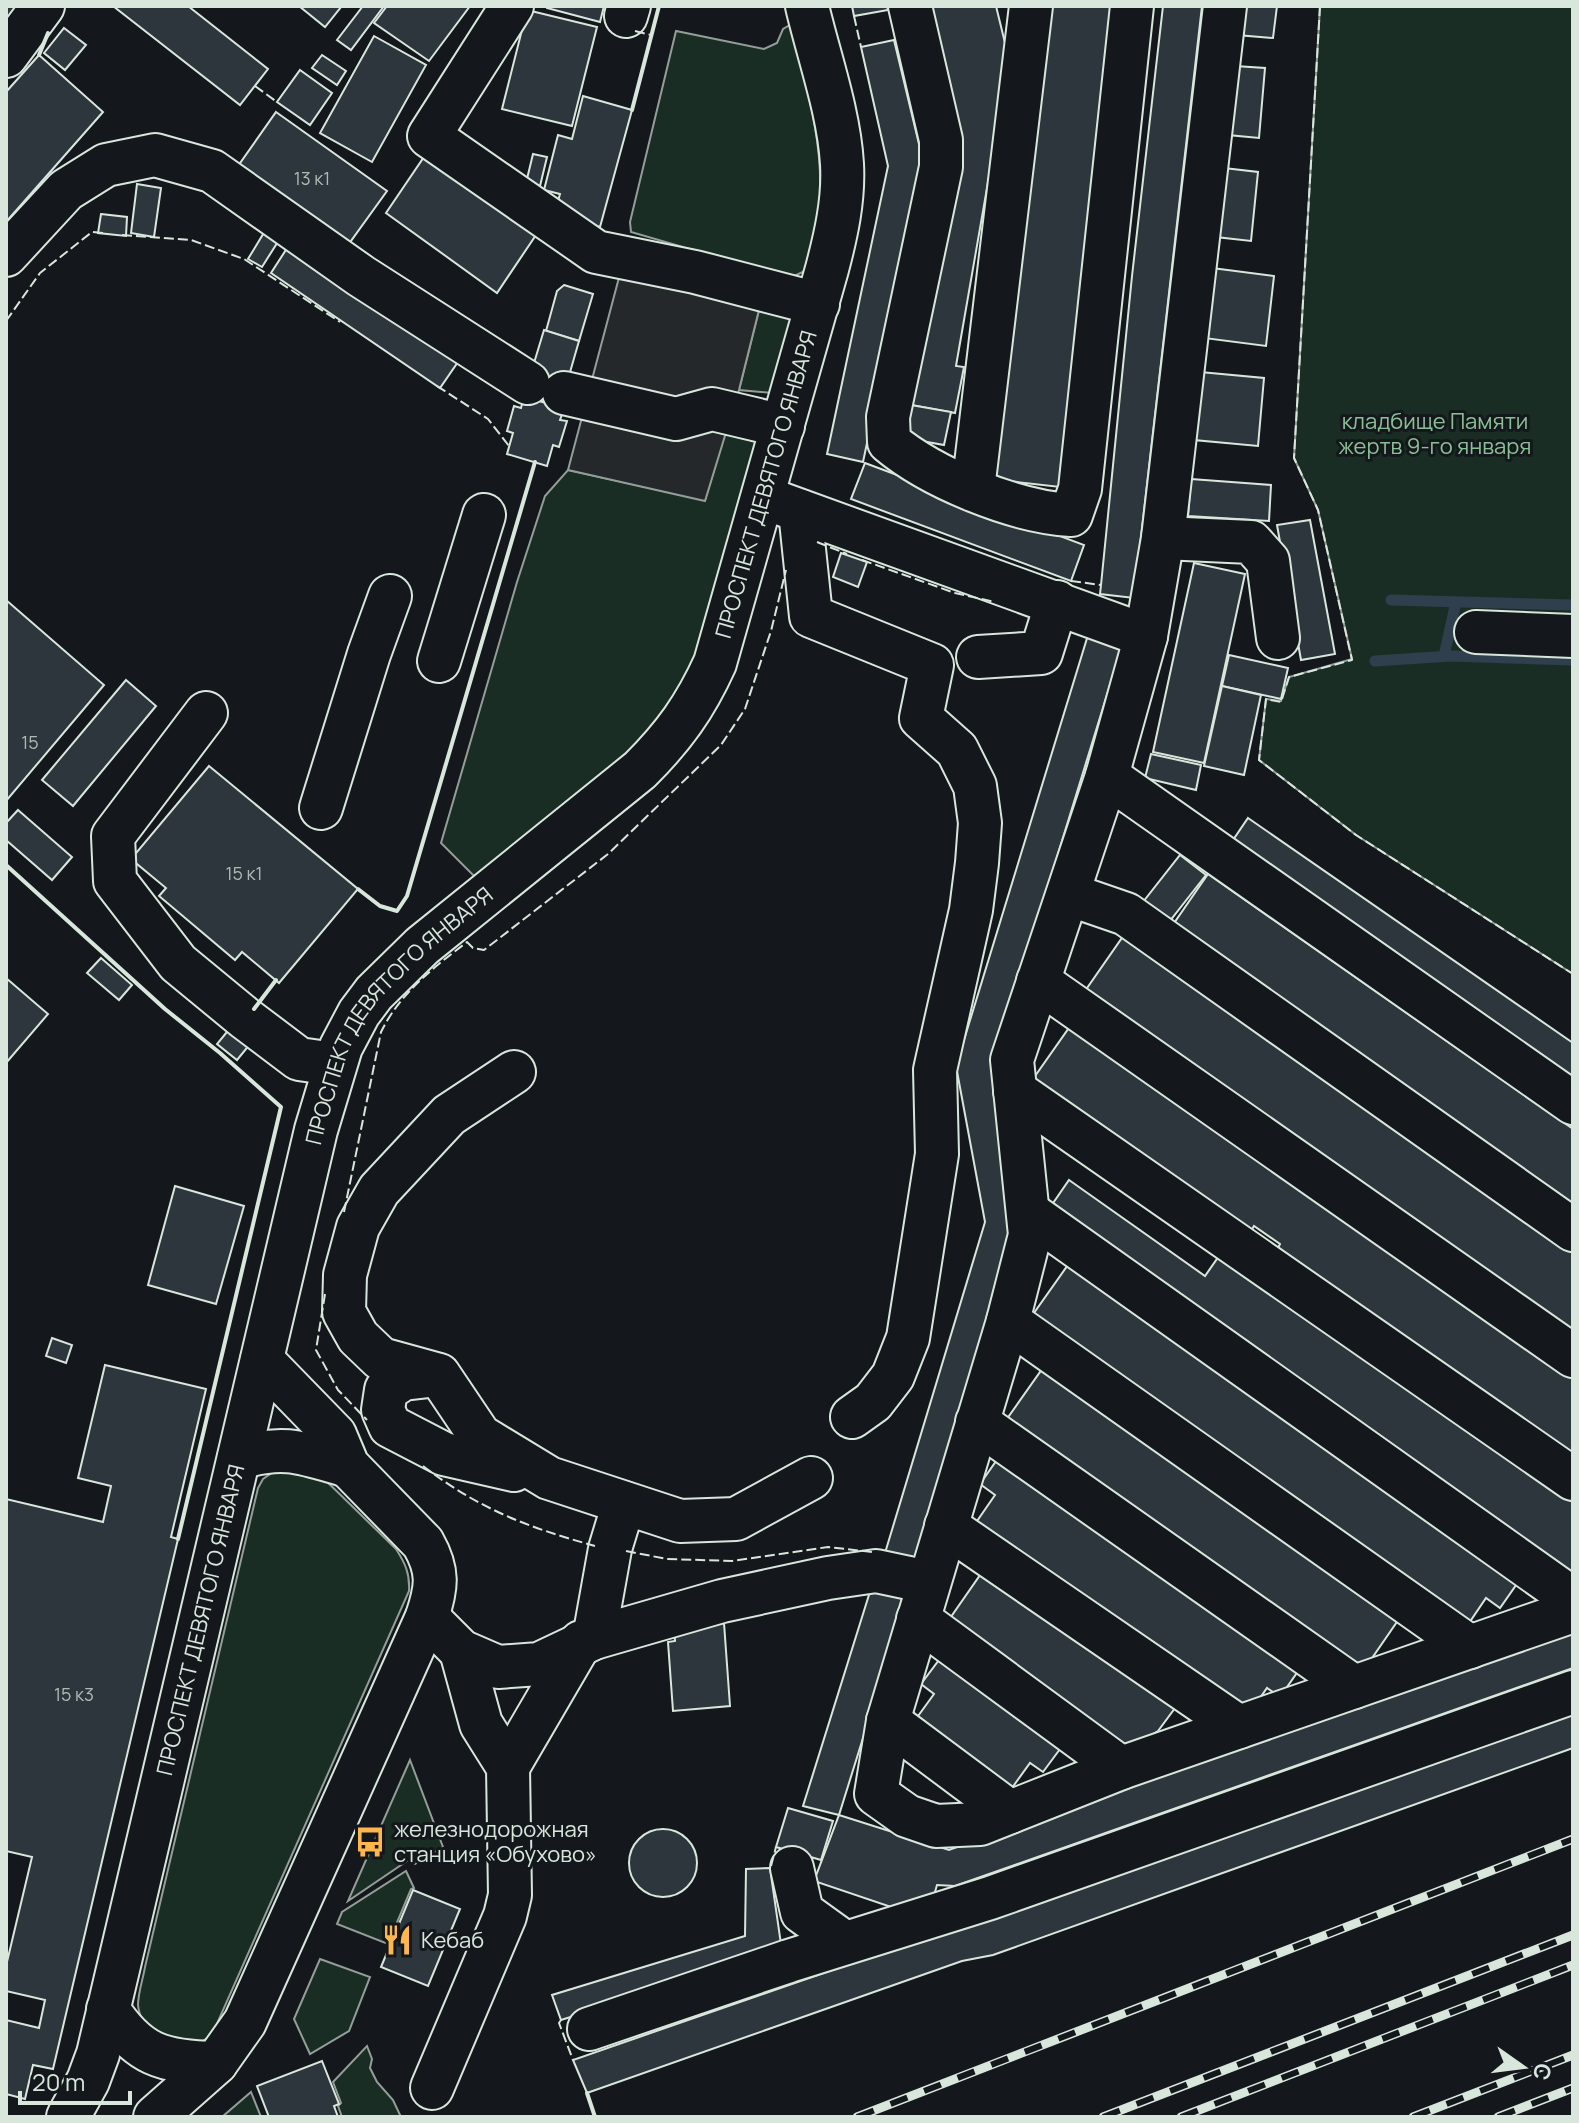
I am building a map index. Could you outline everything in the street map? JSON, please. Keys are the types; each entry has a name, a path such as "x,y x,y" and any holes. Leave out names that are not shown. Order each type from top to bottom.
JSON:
{"street":[{"path":"6,56 43,6"},
{"path":"512,6 429,136 596,252 695,272 818,304"},
{"name":"ПРОСПЕКТ ДЕВЯТОГО ЯНВАРЯ","path":"68,2117 88,2081 108,2009 334,1064 359,1013 393,973 422,946 640,770 682,724 715,663 782,504 783,426 818,304 840,209 842,163 807,6"},
{"path":"910,6 941,140 941,167 888,417 889,442 908,458 973,489 1045,514 1071,515 1080,489 1132,6"},
{"path":"973,489 1031,6"},
{"path":"1225,6 1163,538 1146,636 1107,776 1012,1060 1030,1235 1008,1321 888,1721 876,1794 907,1816 936,1826 980,1824 1121,1768 1573,1611"},
{"path":"6,255 66,190 106,165 155,155 212,171 361,276 546,388 676,419 712,409 783,426"},
{"path":"782,504 1146,636"},
{"path":"782,504 811,616 932,665 921,718 957,750 975,786 980,823 971,910 935,1070 937,1154 908,1338 893,1376 873,1402 852,1417"},
{"path":"439,661 484,515"},
{"path":"1163,538 1251,542 1268,561 1278,638"},
{"path":"321,808 390,596"},
{"path":"978,657 1041,653 1057,602"},
{"path":"1476,632 1573,636"},
{"path":"206,713 113,836 115,881 178,963 299,1059 334,1064"},
{"path":"1107,776 1573,1103"},
{"path":"1068,894 1126,914 1573,1230"},
{"path":"1038,981 1573,1356"},
{"path":"514,1072 449,1115 379,1190 358,1227 345,1275 344,1312 358,1337 381,1359 439,1375 480,1436 549,1478"},
{"path":"1015,1091 1573,1479"},
{"path":"1028,1212 1573,1599"},
{"path":"1008,1321 1470,1647"},
{"path":"155,2117 216,2063 245,2022 427,1617 435,1592 435,1572 423,1543 348,1466 335,1435 262,1360"},
{"path":"439,1375 403,1379 386,1390 383,1410 390,1426 444,1454 549,1478 680,1521 736,1519 811,1478"},
{"path":"977,1422 1354,1687"},
{"path":"239,1458 265,1450 286,1450 348,1466"},
{"path":"508,1767 587,1640 624,1503"},
{"path":"946,1526 1239,1727"},
{"path":"427,1617 461,1651 498,1667 539,1664 587,1640 722,1601 876,1571 923,1600 1121,1768"},
{"path":"432,2088 505,1916 510,1895 508,1767 481,1724 461,1651"},
{"path":"589,2029 990,1898 1573,1692"},
{"path":"888,1721 1010,1812"},
{"path":"792,1868 802,1912 845,1943"},
{"path":"108,2009 124,2034 143,2049 187,2062 216,2063"}],"green space":[{"name":"кладбище Памяти жертв 9-го января","path":"1320,6 1573,6 1573,974 1356,835 1259,760 1266,699 1281,701 1289,677 1352,659 1318,510 1294,458"},
{"path":"790,25 809,97 820,171 818,221 807,270 790,278 631,232 630,222 676,31 764,49 777,43 783,29"},
{"path":"760,306 780,310 792,320 772,393 739,390"},
{"path":"726,430 759,437 696,656 680,690 659,721 618,763 475,877 441,843 545,496 568,470 705,500"},
{"path":"285,1464 317,1472 396,1549 406,1568 409,1591 212,2035 195,2044 176,2043 158,2035 144,2022 138,2005 140,1991 258,1488 263,1479"},
{"path":"410,1760 443,1847 415,1864 410,1859 348,1901"},
{"path":"406,1871 414,1888 388,1944 337,1924 342,1912"},
{"path":"320,1959 370,1977 349,2031 310,2054 294,2019"},
{"path":"367,2046 372,2059 370,2068 401,2117 342,2117 338,2106 341,2103 333,2082"},
{"path":"251,2092 261,2117 222,2117"}],"shaded area":[{"path":"621,270 760,306 739,390 705,501 568,470"}],"building":[{"path":"6,6 18,6 6,29"},
{"path":"113,6 188,6 268,69 240,105"},
{"path":"299,6 340,6 341,7 325,27"},
{"path":"363,6 384,6 351,50 337,40"},
{"path":"387,6 470,6 429,61 374,23"},
{"path":"547,6 604,6 600,22"},
{"path":"852,6 887,6 888,10 854,16"},
{"path":"924,6 996,6 1006,47 994,148 956,366 964,367 955,413 911,405 953,180"},
{"path":"1044,6 1114,6 1060,487 991,479"},
{"path":"1163,6 1202,6 1134,598 1100,594"},
{"path":"1240,6 1277,6 1273,38 1237,35"},
{"path":"527,10 597,27 572,126 502,109"},
{"path":"64,28 86,45 65,70 44,53"},
{"path":"374,36 426,65 372,162 320,133"},
{"path":"894,40 925,169 863,462 827,454 888,166 861,47"},
{"path":"39,55 103,112 6,222 6,92"},
{"path":"322,55 346,71 337,85 312,68"},
{"path":"1235,66 1265,68 1259,138 1228,135"},
{"path":"300,70 332,93 310,125 277,102"},
{"path":"583,96 632,110 600,227 554,215 560,194 544,190 558,135 572,139"},
{"path":"276,112 387,191 348,245 238,166"},
{"path":"426,154 538,232 497,293 386,213"},
{"path":"533,154 547,157 540,186 526,183"},
{"path":"1224,168 1258,172 1251,241 1216,237"},
{"path":"137,184 161,188 154,237 131,233"},
{"path":"101,214 127,217 126,236 98,233"},
{"path":"265,231 279,240 262,267 248,259"},
{"path":"291,242 460,359 440,388 271,273"},
{"path":"1212,268 1274,276 1266,346 1204,338"},
{"path":"564,285 593,294 579,341 546,331 557,291"},
{"path":"544,330 579,341 560,407 524,396"},
{"path":"1200,372 1264,378 1258,446 1194,440"},
{"path":"524,396 564,409 560,420 567,421 559,447 553,445 547,466 507,454 513,433 507,431 514,406 521,408"},
{"path":"911,405 951,412 944,445 905,438"},
{"path":"865,463 1084,545 1071,581 851,499"},
{"path":"1191,479 1271,485 1269,521 1188,516"},
{"path":"1310,520 1335,654 1301,660 1277,525"},
{"path":"841,553 867,562 858,587 833,577"},
{"path":"1194,563 1245,574 1204,763 1153,752"},
{"path":"6,600 104,685 6,801"},
{"path":"1088,635 1122,646 993,1065 1015,1230 917,1563 885,1553 985,1222 956,1066"},
{"path":"1229,655 1288,668 1281,699 1222,686"},
{"path":"126,680 156,706 73,806 42,780"},
{"path":"1222,686 1261,695 1244,775 1204,766"},
{"path":"1151,754 1201,765 1196,790 1145,778"},
{"path":"209,766 358,889 279,983 242,952 235,960 159,896 166,888 131,859"},
{"path":"18,810 72,857 52,880 6,840 6,823"},
{"path":"1248,818 1573,1043 1573,1079 1231,843"},
{"path":"1180,855 1206,875 1169,922 1143,902"},
{"path":"1208,874 1573,1129 1573,1210 1170,929"},
{"path":"1124,935 1573,1249 1573,1333 1085,991"},
{"path":"101,958 132,985 119,1000 87,973"},
{"path":"6,978 48,1014 6,1063"},
{"path":"1071,1025 1573,1372 1573,1456 1278,1248 1280,1244 1254,1226 1251,1231 1033,1079"},
{"path":"231,1027 251,1043 237,1060 217,1044"},
{"path":"1069,1180 1205,1276 1226,1246 1573,1496 1573,1577 1049,1209"},
{"path":"175,1186 244,1206 216,1304 148,1285"},
{"path":"1070,1262 1521,1578 1500,1608 1486,1598 1467,1626 1029,1320"},
{"path":"52,1338 72,1345 66,1363 46,1356"},
{"path":"105,1365 206,1389 171,1537 178,1539 53,2069 33,2065 25,2099 6,2094 6,2020 39,2028 45,2000 6,1991 6,1966 32,1857 6,1851 6,1499 103,1522 111,1486 78,1478"},
{"path":"1045,1365 1401,1616 1361,1674 1004,1423"},
{"path":"999,1457 1301,1667 1280,1697 1267,1688 1248,1715 975,1524 995,1495 980,1484"},
{"path":"985,1568 1178,1704 1158,1731 1125,1751 946,1624"},
{"path":"873,1582 908,1594 839,1815 803,1806"},
{"path":"724,1623 730,1706 673,1711 668,1642 675,1641 674,1627"},
{"path":"1573,1626 1573,1668 955,1886 937,1885 933,1899 894,1908 814,1881 839,1815 949,1850"},
{"path":"942,1656 1063,1745 1043,1772 1030,1763 1009,1792 913,1723 934,1694 921,1684"},
{"path":"1573,1708 1573,1748 993,1955 962,1961 587,2093 573,2060 953,1928 984,1922"},
{"path":"788,1808 833,1821 821,1860 776,1847"},
{"path":"663,1829 687,1839 697,1863 687,1887 663,1897 639,1887 629,1863 639,1839"},
{"path":"770,1868 782,1951 561,2020 552,1995 745,1936 746,1869"},
{"path":"413,1890 460,1909 428,1986 381,1967"},
{"path":"322,2061 339,2104 334,2106 338,2117 269,2117 257,2086"}],"waterway":[{"path":"1391,600 1573,605"},
{"path":"1444,656 1456,602"},
{"path":"1375,661 1451,656 1573,660"}],"railway":[{"path":"857,2117 1573,1839"},
{"path":"1103,2117 1573,1935"},
{"path":"1181,2117 1573,1965"},
{"path":"1413,2117 1573,2055"},
{"path":"1498,2117 1573,2088"}],"fence":[{"path":"1320,6 1294,458 1318,510 1352,660 1289,677 1281,702 1266,699 1259,760 1356,835 1573,974"},
{"path":"854,16 861,47"},
{"path":"635,31 651,35"},
{"path":"255,86 277,102"},
{"path":"6,321 40,273 92,232 103,233"},
{"path":"122,235 191,240 244,259 340,322"},
{"path":"437,386 488,419 509,446"},
{"path":"817,542 847,554"},
{"path":"862,560 955,593 995,602"},
{"path":"344,1212 381,1032 389,1018 418,982 467,942 473,948 484,950 608,854 721,745 745,709 771,631 786,570"},
{"path":"1071,581 1101,585"},
{"path":"325,1294 316,1350 338,1390 367,1420"},
{"path":"423,1466 464,1494 504,1515 595,1546"},
{"path":"626,1551 667,1559 732,1561 828,1547 872,1552"},
{"path":"771,1866 776,1847"},
{"path":"561,2020 559,2023 573,2060"}],"wall":[{"path":"632,110 659,6"},
{"path":"39,55 48,33"},
{"path":"358,889 380,906 397,911 407,896 535,462"},
{"path":"6,865 165,1009 281,1107 178,1539"},
{"path":"254,1009 276,980"},
{"path":"587,2093 595,2117"}],"place":[{"name":"железнодорожная станция «Обухово»","path":"370,1842"},
{"name":"Кебаб","path":"397,1940"}]}
